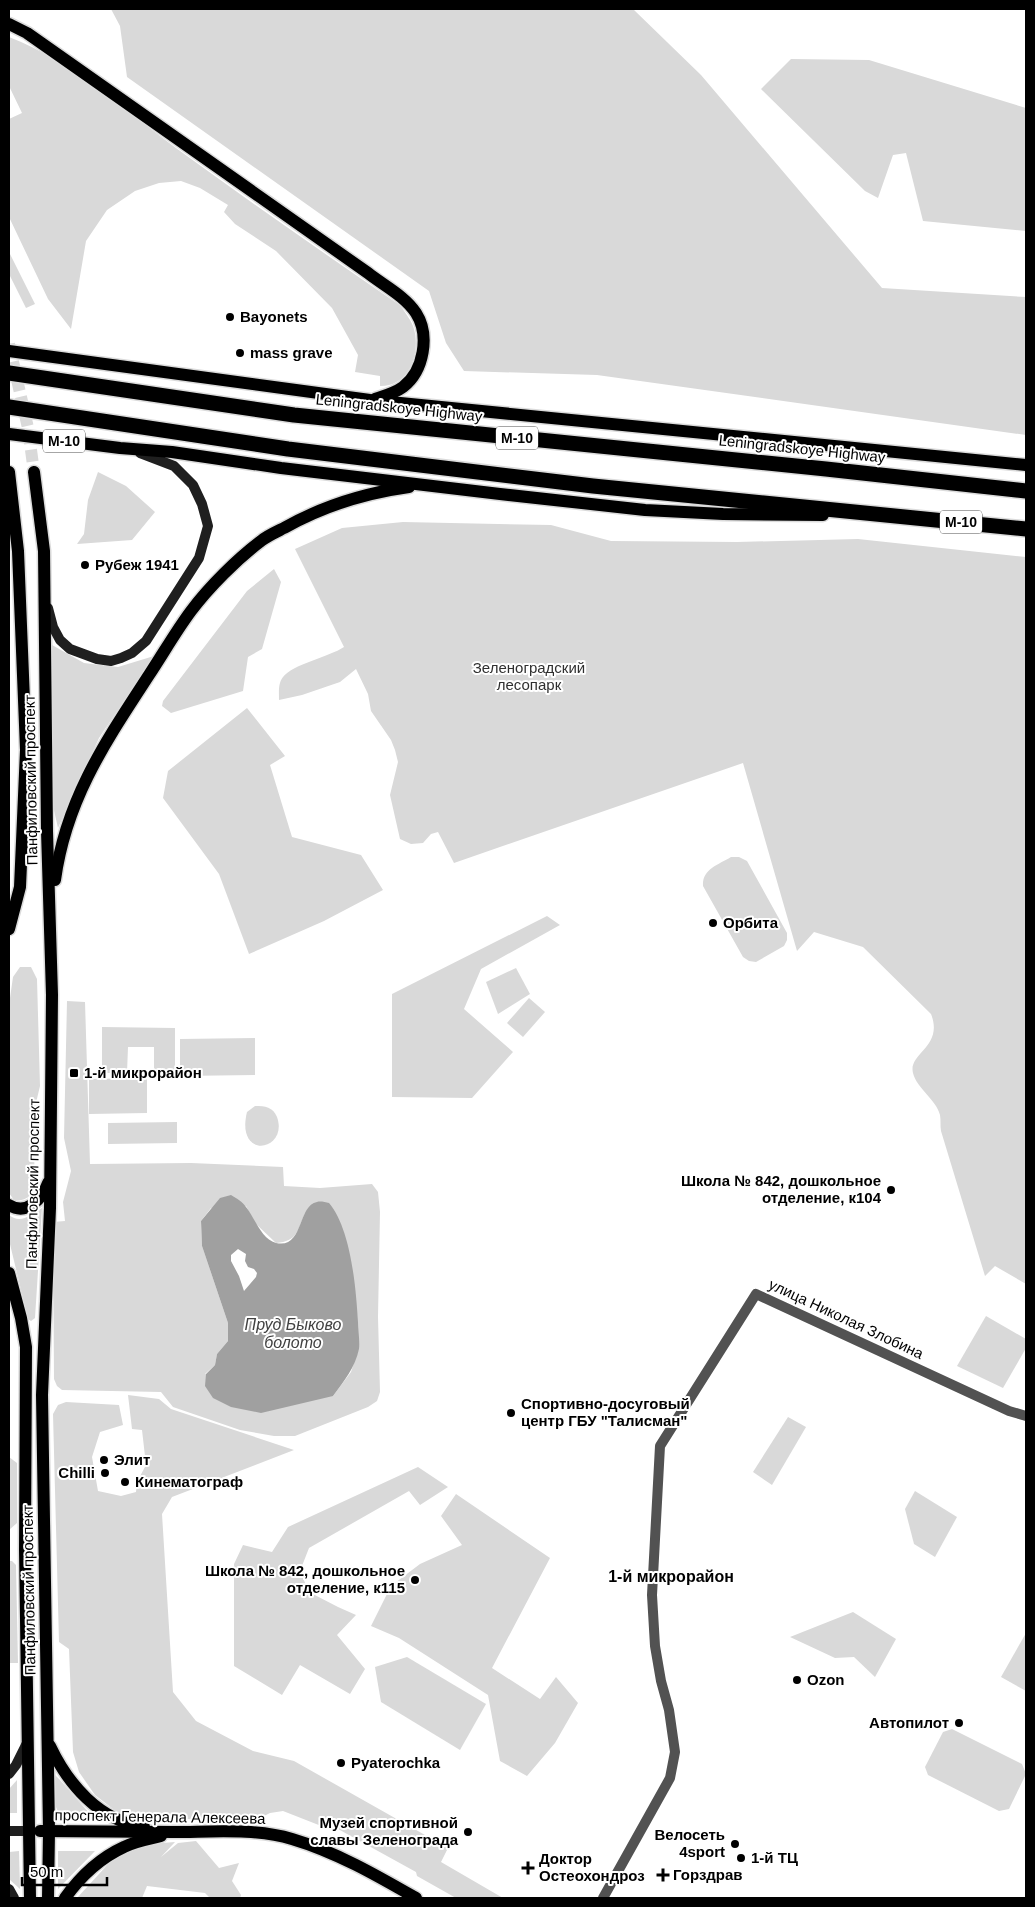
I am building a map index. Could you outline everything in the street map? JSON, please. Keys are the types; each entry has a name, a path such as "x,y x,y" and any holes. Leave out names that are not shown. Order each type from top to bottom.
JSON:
{"highway":[{"name":"Leningradskoye Highway","path":"9,373 294,415 1026,491"},
{"name":"М-10","path":"9,407 307,451 593,486 1026,528"}],"main road":[{"path":"9,24 35,38 368,273 415,311 423,333 424,345 420,363 404,387 389,395 370,400"},
{"name":"Leningradskoye Highway","path":"9,351 370,400 1026,465"},
{"name":"М-10","path":"9,434 645,510 723,514 896,516"},
{"name":"Панфиловский проспект","path":"9,472 18,551 26,750 20,887 9,929"},
{"name":"Панфиловский проспект","path":"34,472 44,551 47,831 52,995 50,1178 42,1395 48,1741 48,1898"},
{"path":"50,909 62,844 70,816 85,781 108,737 191,611 212,586 261,541 306,515 357,497 426,485"},
{"path":"9,1205 22,1209 30,1206 43,1195 50,1178"},
{"name":"Панфиловский проспект","path":"9,1273 26,1346 30,1898"},
{"path":"48,1741 66,1776 88,1800 113,1819 139,1826 176,1832"},
{"name":"проспект Генерала Алексеева","path":"29,1830 268,1834 290,1838 330,1852 416,1898"},
{"path":"65,1898 88,1871 124,1846 176,1832"}],"street":[{"path":"45,589 53,627 60,640 70,649 84,655 111,661 132,653 146,641 199,558 208,526 202,504 193,485 174,466 150,456 120,448"},
{"name":"улица Николая Злобина","path":"603,1898 670,1778 674,1752 669,1710 661,1681 655,1646 652,1595 660,1446 756,1294 1000,1407 1026,1416"},
{"path":"9,1774 28,1742"},
{"name":"проспект Генерала Алексеева","path":"9,1831 29,1830"},
{"path":"9,1889 14,1898"}],"green space":[{"path":"111,9 633,9 701,75 882,288 1026,297 1026,435 597,375 464,371 446,343 429,291 127,77 120,26"},
{"path":"9,37 32,47 75,72 176,148 401,306 413,326 416,339 414,358 405,375 390,385 380,386 380,376 355,372 358,355 332,308 276,251 235,224 224,212 228,205 200,188 181,181 159,183 135,191 107,210 86,241 71,329 48,299 9,217 9,119 22,113 9,86"},
{"path":"791,59 869,60 1026,108 1026,231 923,221 906,153 893,155 878,198 865,191 761,89"},
{"path":"9,252 35,304 26,308 9,274"},
{"path":"98,472 126,486 155,512 132,540 77,544 84,534 88,500"},
{"name":"Зеленоградский лесопарк","path":"403,522 551,525 611,541 737,542 858,539 1026,557 1026,1284 995,1266 985,1276 941,1131 938,1109 915,1079 913,1066 930,1042 933,1034 934,1025 931,1014 863,947 814,932 797,951 743,763 454,863 438,832 431,834 423,843 411,844 400,839 390,795 398,762 395,750 391,740 371,711 368,694 356,669 340,682 302,695 279,700 280,682 288,672 344,647 295,549 342,528"},
{"path":"274,569 281,582 262,649 248,657 243,691 171,713 162,706 163,701 247,591"},
{"path":"52,645 84,663 118,667 154,656 99,738 58,828 53,806"},
{"path":"247,708 285,756 270,765 292,837 361,855 383,890 324,921 249,954 219,874 163,798 168,771"},
{"path":"731,857 739,857 747,861 787,933 787,940 784,946 756,962 749,961 743,957 703,886 703,880 708,871"},
{"path":"547,916 560,925 481,969 464,1009 513,1052 472,1098 392,1097 392,994"},
{"path":"20,967 31,967 37,979 40,1086 35,1107 34,1192 25,1199 14,1200 9,1193 9,1005 13,977"},
{"path":"516,968 530,994 498,1014 486,982"},
{"path":"529,998 545,1012 523,1037 507,1023"},
{"path":"67,1001 85,1002 90,1164 191,1163 283,1167 284,1186 320,1188 372,1184 378,1192 380,1212 378,1317 380,1392 377,1401 368,1407 295,1436 274,1436 240,1430 173,1407 161,1392 62,1390 57,1386 54,1379 53,1222 65,1221 63,1202 71,1171 64,1138","holes":["246,1206 255,1223 276,1243 283,1242 296,1234 305,1213 359,1348 351,1372 333,1396 205,1374 215,1365 217,1354 228,1341 228,1323 202,1246 201,1221 211,1208"]},
{"path":"102,1027 175,1028 175,1073 154,1073 154,1047 128,1047 127,1073 102,1073"},
{"path":"255,1038 255,1075 180,1076 180,1039"},
{"path":"147,1078 147,1113 89,1114 89,1079"},
{"path":"255,1106 268,1108 277,1117 279,1129 276,1137 270,1143 262,1146 254,1144 248,1138 245,1128 247,1112"},
{"path":"177,1122 177,1143 108,1144 108,1123"},
{"path":"42,1208 35,1318 31,1321 28,1319 9,1240 9,1215 13,1218 22,1219"},
{"path":"986,1316 1026,1339 1026,1348 1003,1388 957,1366"},
{"path":"128,1395 159,1399 171,1409 294,1450 172,1497 162,1514 173,1692 196,1721 253,1751 294,1761 448,1848 441,1862 503,1898 456,1898 417,1876 416,1872 338,1829 334,1831 283,1811 270,1813 254,1821 152,1818 117,1812 95,1795 79,1772 73,1752 69,1649 59,1642 53,1414 58,1405 66,1402 119,1405 123,1425 100,1432 92,1457 98,1491 121,1496 136,1492 137,1482 146,1465 142,1430 132,1429"},
{"path":"788,1417 806,1427 772,1485 753,1472"},
{"path":"9,1457 17,1463 17,1523 9,1530"},
{"path":"418,1467 448,1487 420,1505 409,1491 309,1548 300,1571 309,1592 356,1615 337,1635 365,1669 350,1694 300,1665 282,1695 234,1666 234,1564 243,1545 272,1552 288,1527"},
{"path":"915,1491 957,1517 935,1557 914,1544 905,1509"},
{"path":"456,1494 550,1558 492,1668 540,1699 556,1677 578,1703 555,1743 527,1776 500,1761 488,1695 399,1638 371,1626 391,1586 420,1564 462,1545 441,1516"},
{"path":"9,1561 16,1565 18,1663 9,1663"},
{"path":"853,1612 896,1639 875,1677 854,1657 835,1658 790,1637"},
{"path":"1026,1633 1026,1691 1001,1677"},
{"path":"407,1657 486,1704 460,1750 381,1702 375,1667"},
{"path":"952,1729 1022,1764 1026,1774 1009,1809 999,1811 928,1775 925,1767 943,1732"},
{"path":"55,1775 90,1814 58,1812 56,1807"},
{"path":"17,1780 17,1813 9,1813 9,1789"},
{"path":"196,1841 219,1868 239,1863 232,1881 241,1895 240,1898 210,1898 205,1893 147,1886 142,1898 77,1898 110,1862 136,1845 175,1842 161,1857 178,1843"},
{"path":"19,1851 20,1889 9,1879 9,1852"},
{"path":"58,1851 95,1851 58,1889"}],"water":[{"name":"Пруд Быково болото","path":"231,1195 245,1205 262,1233 276,1243 285,1243 291,1240 296,1234 306,1211 317,1202 329,1203 336,1214 343,1228 351,1260 356,1293 359,1349 352,1368 333,1396 261,1413 231,1407 213,1398 205,1386 206,1374 215,1365 217,1354 228,1341 228,1323 202,1246 201,1221 220,1198","holes":["238,1249 246,1254 245,1261 248,1267 254,1269 257,1273 256,1277 244,1291 231,1261 231,1255"]}],"tunnel":[{"path":"9,344 28,428 34,472"}],"place":[{"name":"Bayonets","path":"230,317"},
{"name":"mass grave","path":"240,353"},
{"name":"Рубеж 1941","path":"85,565"},
{"name":"Орбита","path":"713,923"},
{"name":"1-й микрорайон","path":"74,1073"},
{"name":"Школа № 842, дошкольное отделение, к104","path":"891,1190"},
{"name":"Спортивно-досуговый центр ГБУ \"Талисман\"","path":"511,1413"},
{"name":"Элит","path":"104,1460"},
{"name":"Chilli","path":"105,1473"},
{"name":"Кинематограф","path":"125,1482"},
{"name":"Школа № 842, дошкольное отделение, к115","path":"415,1580"},
{"name":"Ozon","path":"797,1680"},
{"name":"Автопилот","path":"959,1723"},
{"name":"Pyaterochka","path":"341,1763"},
{"name":"Музей спортивной славы Зеленограда","path":"468,1832"},
{"name":"Велосеть 4sport","path":"735,1844"},
{"name":"1-й ТЦ","path":"741,1858"},
{"name":"Доктор Остеохондроз","path":"528,1868"},
{"name":"Горздрав","path":"663,1875"}],"district":[{"name":"1-й микрорайон","path":"671,1576"}]}
